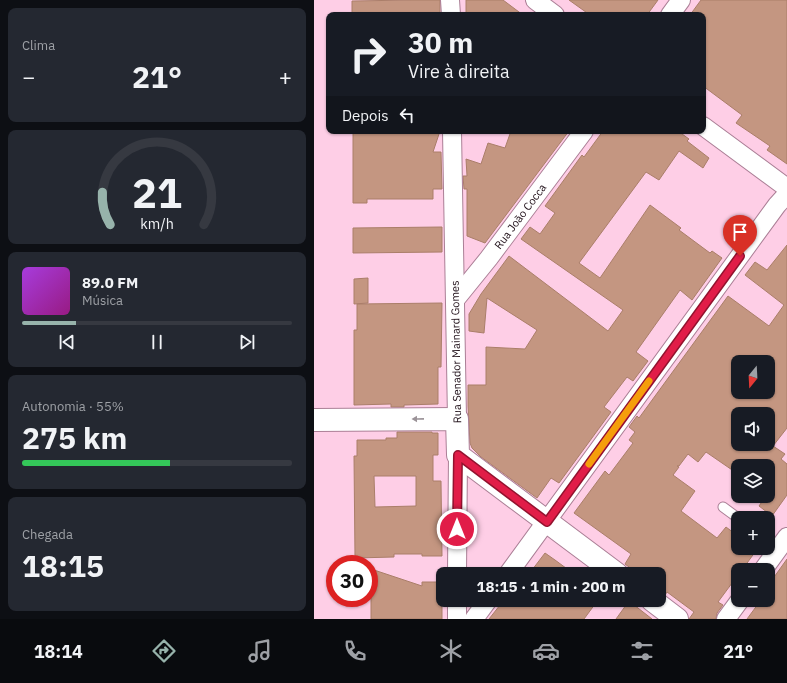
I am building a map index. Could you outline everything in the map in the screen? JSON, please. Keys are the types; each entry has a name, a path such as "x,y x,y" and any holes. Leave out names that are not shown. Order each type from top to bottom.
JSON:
{"street":[{"path":"450,0 451,12"},
{"path":"535,0 550,12"},
{"path":"672,12 681,0"},
{"path":"706,128 787,188"},
{"name":"Rua Senador Mainard Gomes","path":"452,134 458,455 457,567"},
{"name":"Rua João Cocca","path":"455,300 489,258 582,134"},
{"path":"513,567 777,205 787,194"},
{"path":"314,420 457,419"},
{"path":"458,455 608,567"},
{"path":"767,563 778,541"},
{"path":"457,607 457,619"},
{"path":"474,619 483,607"},
{"path":"661,607 677,619"},
{"path":"726,619 735,607"}],"lane":[{"path":"723,507 731,513"}],"building":[{"path":"440,0 440,12 352,12 352,1"},
{"path":"466,0 503,0 519,12 466,12"},
{"path":"569,0 658,0 649,12 586,12"},
{"path":"701,0 787,0 787,164 767,150 770,146 736,123 742,115 706,88 706,12 692,12"},
{"path":"353,134 439,134 433,152 441,152 442,189 433,189 433,199 367,199 367,203 353,203"},
{"path":"510,134 567,134 485,243 467,236 467,189 464,189 463,176 467,176 466,159 481,164 488,143 505,148"},
{"path":"601,134 682,134 689,139 687,141 709,158 703,168 679,151 659,180 646,172 579,263 600,278 650,205 681,228 679,230 710,253 712,251 722,258 692,300 680,290 636,352 648,361 633,381 627,377 604,407 611,412 559,483 551,478 537,498 481,457 472,448 470,443 468,385 486,385 486,347 525,349 537,330 487,298 484,333 469,331 469,314 481,294 509,256 608,331 623,310 521,239 530,227 540,234 555,213 545,206 582,155 584,157"},
{"path":"442,227 442,252 353,253 353,228"},
{"path":"787,245 787,428 775,443 775,407 731,407 731,451 775,451 775,447 785,454 781,459 787,464 787,495 775,512 766,511 759,506 761,503 775,503 775,459 731,459 731,469 706,452 698,462 688,454 679,466 677,466 679,467 673,475 695,491 681,511 717,538 726,527 731,531 731,555 753,555 747,563 731,563 731,584 718,602 723,605 717,613 716,619 689,619 694,612 667,592 666,594 666,567 629,567 625,564 631,554 574,513 605,471 609,475 633,443 629,440 635,432 629,427 637,416 639,418 728,296 769,326 784,305 745,275 755,262 767,270"},
{"path":"368,278 368,303 354,304 354,279"},
{"path":"442,303 441,367 438,367 438,404 404,405 404,407 391,407 391,404 354,405 354,330 357,330 357,304"},
{"path":"397,432 438,433 438,455 433,455 433,481 441,481 442,556 394,554 394,557 378,557 378,555 355,555 354,456 357,456 357,440 386,440 386,438 397,438","holes":["374,476 416,476 416,506 375,507"]},
{"path":"545,553 564,567 534,567"},
{"path":"787,559 787,619 747,619 756,607 775,607 775,576"},
{"path":"378,571 422,586 422,582 436,582 436,607 442,607 442,619 371,619 371,607 378,607"},
{"path":"498,607 593,607 584,619 489,619"},
{"path":"625,607 637,607 652,619 616,619"}],"slow traffic":[{"path":"589,464 649,381"}],"route":[{"path":"457,529 458,455 547,522 740,256"}]}
